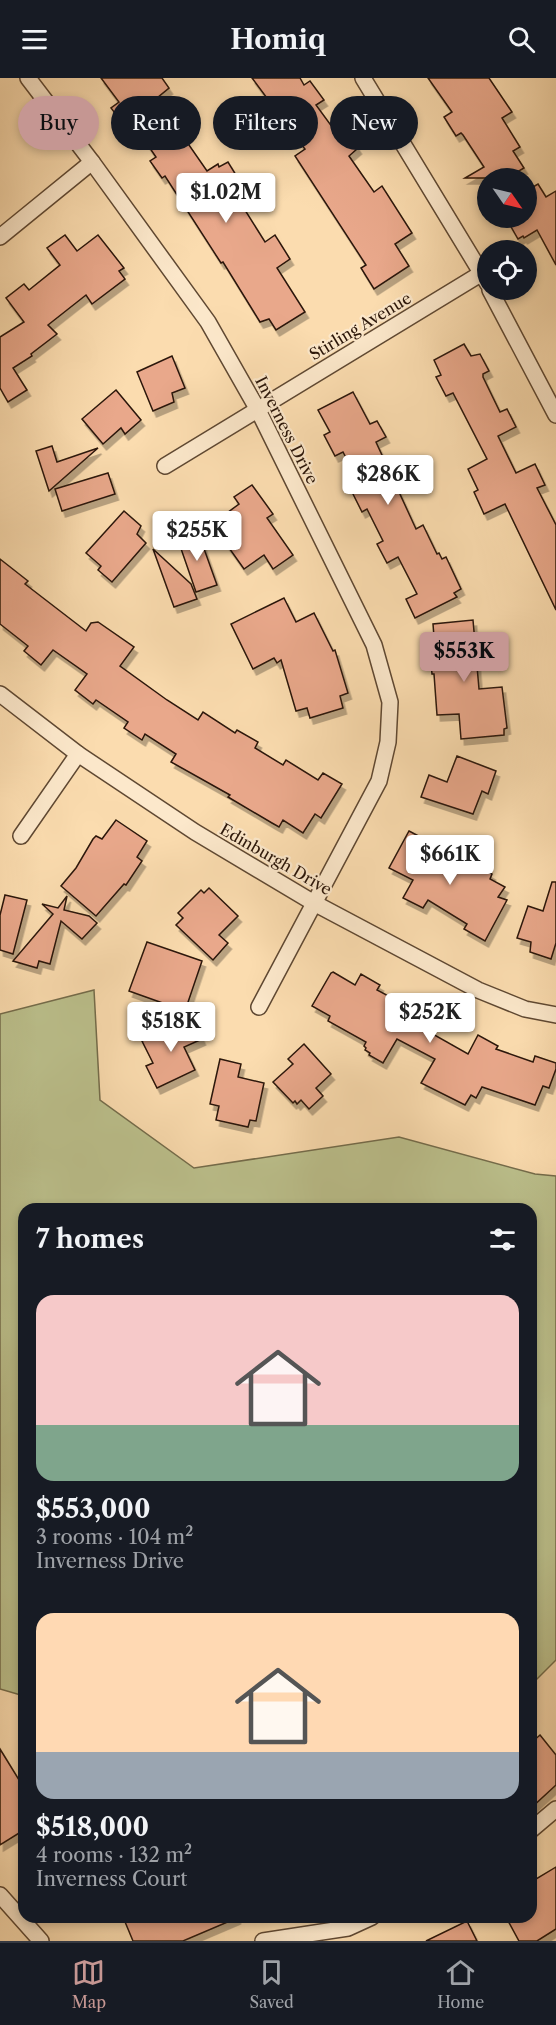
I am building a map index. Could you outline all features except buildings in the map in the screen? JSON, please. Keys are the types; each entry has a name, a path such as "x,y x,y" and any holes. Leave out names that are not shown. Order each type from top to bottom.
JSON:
{"street":[{"name":"Inverness Drive","path":"28,78 208,322 258,410 374,645 390,702 388,742 379,782 259,1006"},
{"path":"363,78 477,266"},
{"path":"0,237 92,162"},
{"name":"Stirling Avenue","path":"165,466 477,284"},
{"path":"495,300 556,415"},
{"name":"Edinburgh Drive","path":"0,693 78,754 195,832 314,903 478,990 525,1009 556,1015"},
{"path":"21,836 78,754"},
{"path":"537,1825 556,1809"},
{"path":"0,1895 18,1915"},
{"path":"25,1923 41,1941"},
{"path":"263,1941 348,1928 359,1923"}],"green space":[{"path":"94,990 100,1100 194,1168 399,1137 535,1174 556,1176 556,1660 537,1679 537,1203 18,1203 18,1694 0,1689 0,1014"}]}
